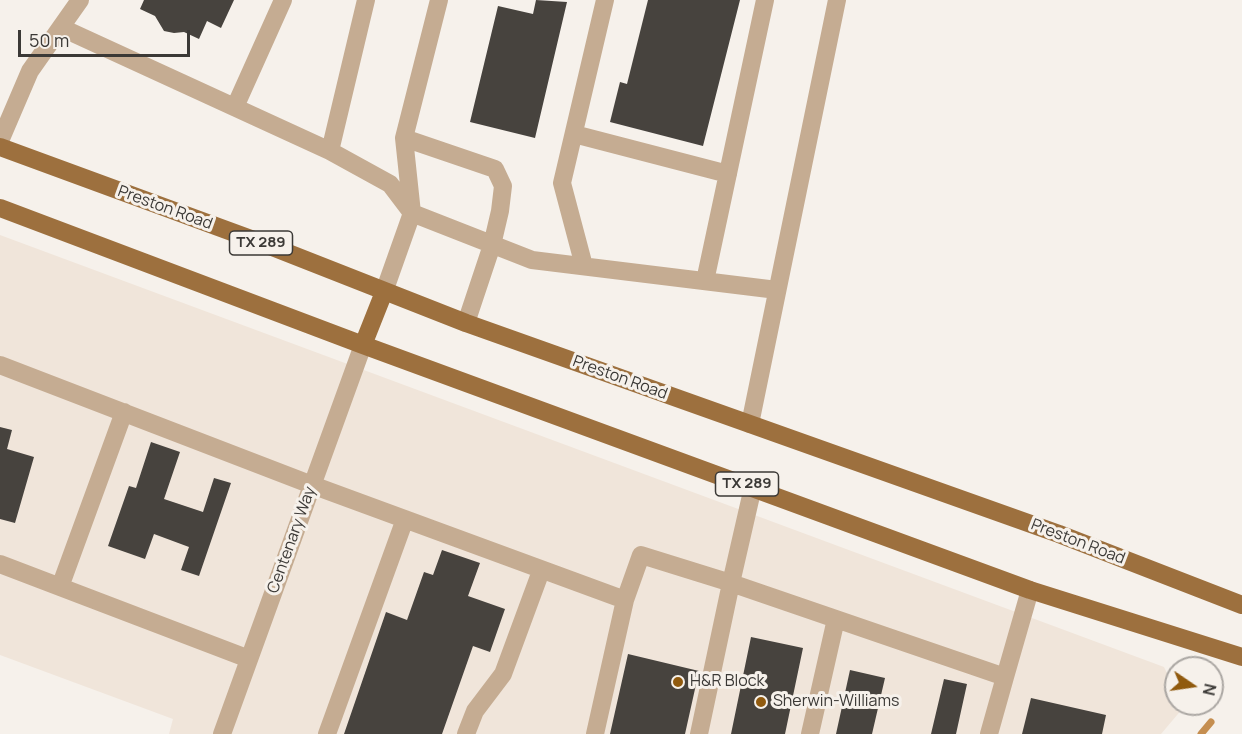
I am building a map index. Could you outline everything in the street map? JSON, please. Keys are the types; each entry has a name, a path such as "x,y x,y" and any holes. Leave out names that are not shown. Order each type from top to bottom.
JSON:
{"main road":[{"name":"Preston Road","path":"0,147 270,246 466,323 1059,534 1242,605"},
{"name":"TX 289","path":"0,208 363,345 1030,590 1242,657"},
{"path":"363,345 384,292"}],"street":[{"path":"0,141 30,71 80,0"},
{"path":"235,107 283,0"},
{"path":"330,151 366,0"},
{"path":"384,292 412,213 404,138 439,0"},
{"path":"584,266 561,183 605,0"},
{"path":"705,281 765,0"},
{"path":"750,424 837,0"},
{"path":"62,28 330,151 390,184 412,213 531,260 777,290"},
{"path":"573,134 728,174"},
{"path":"404,138 495,170 503,186 492,245 466,323"},
{"name":"Centenary Way","path":"222,734 363,345"},
{"path":"0,365 312,485 625,600"},
{"path":"60,587 124,412"},
{"path":"699,734 753,487"},
{"path":"327,734 405,519"},
{"path":"596,734 625,600 641,555 732,583 1005,677"},
{"path":"0,564 249,659"},
{"path":"466,734 475,711 503,674 541,571"},
{"path":"989,734 1030,590"},
{"path":"810,734 836,619"}],"shaded area":[{"path":"0,235 1164,667 1164,716 1176,716 1161,734 169,734 173,719 0,655"}],"building":[{"path":"144,0 234,0 221,28 207,21 199,39 184,32 164,31 155,16 140,9"},
{"path":"536,0 567,2 535,138 470,122 498,6 533,14"},
{"path":"648,0 740,0 703,146 610,122 620,82 627,84"},
{"path":"0,427 12,430 7,449 34,457 15,523 0,519"},
{"path":"151,442 180,452 164,499 203,512 214,478 231,483 199,576 181,570 189,547 154,534 145,559 108,546 129,486 136,488"},
{"path":"442,550 480,563 468,596 505,609 490,652 473,646 442,734 344,734 386,612 407,620 424,572 433,575"},
{"path":"751,637 803,648 785,734 731,734"},
{"path":"628,654 699,671 685,734 610,734"},
{"path":"850,670 885,678 872,734 836,734"},
{"path":"944,679 967,684 956,734 931,734"},
{"path":"1031,698 1106,715 1102,734 1022,734"}],"waterway":[{"path":"1201,734 1211,722"}],"place":[{"name":"H&R Block","path":"678,682"},
{"name":"Sherwin-Williams","path":"761,702"}]}
